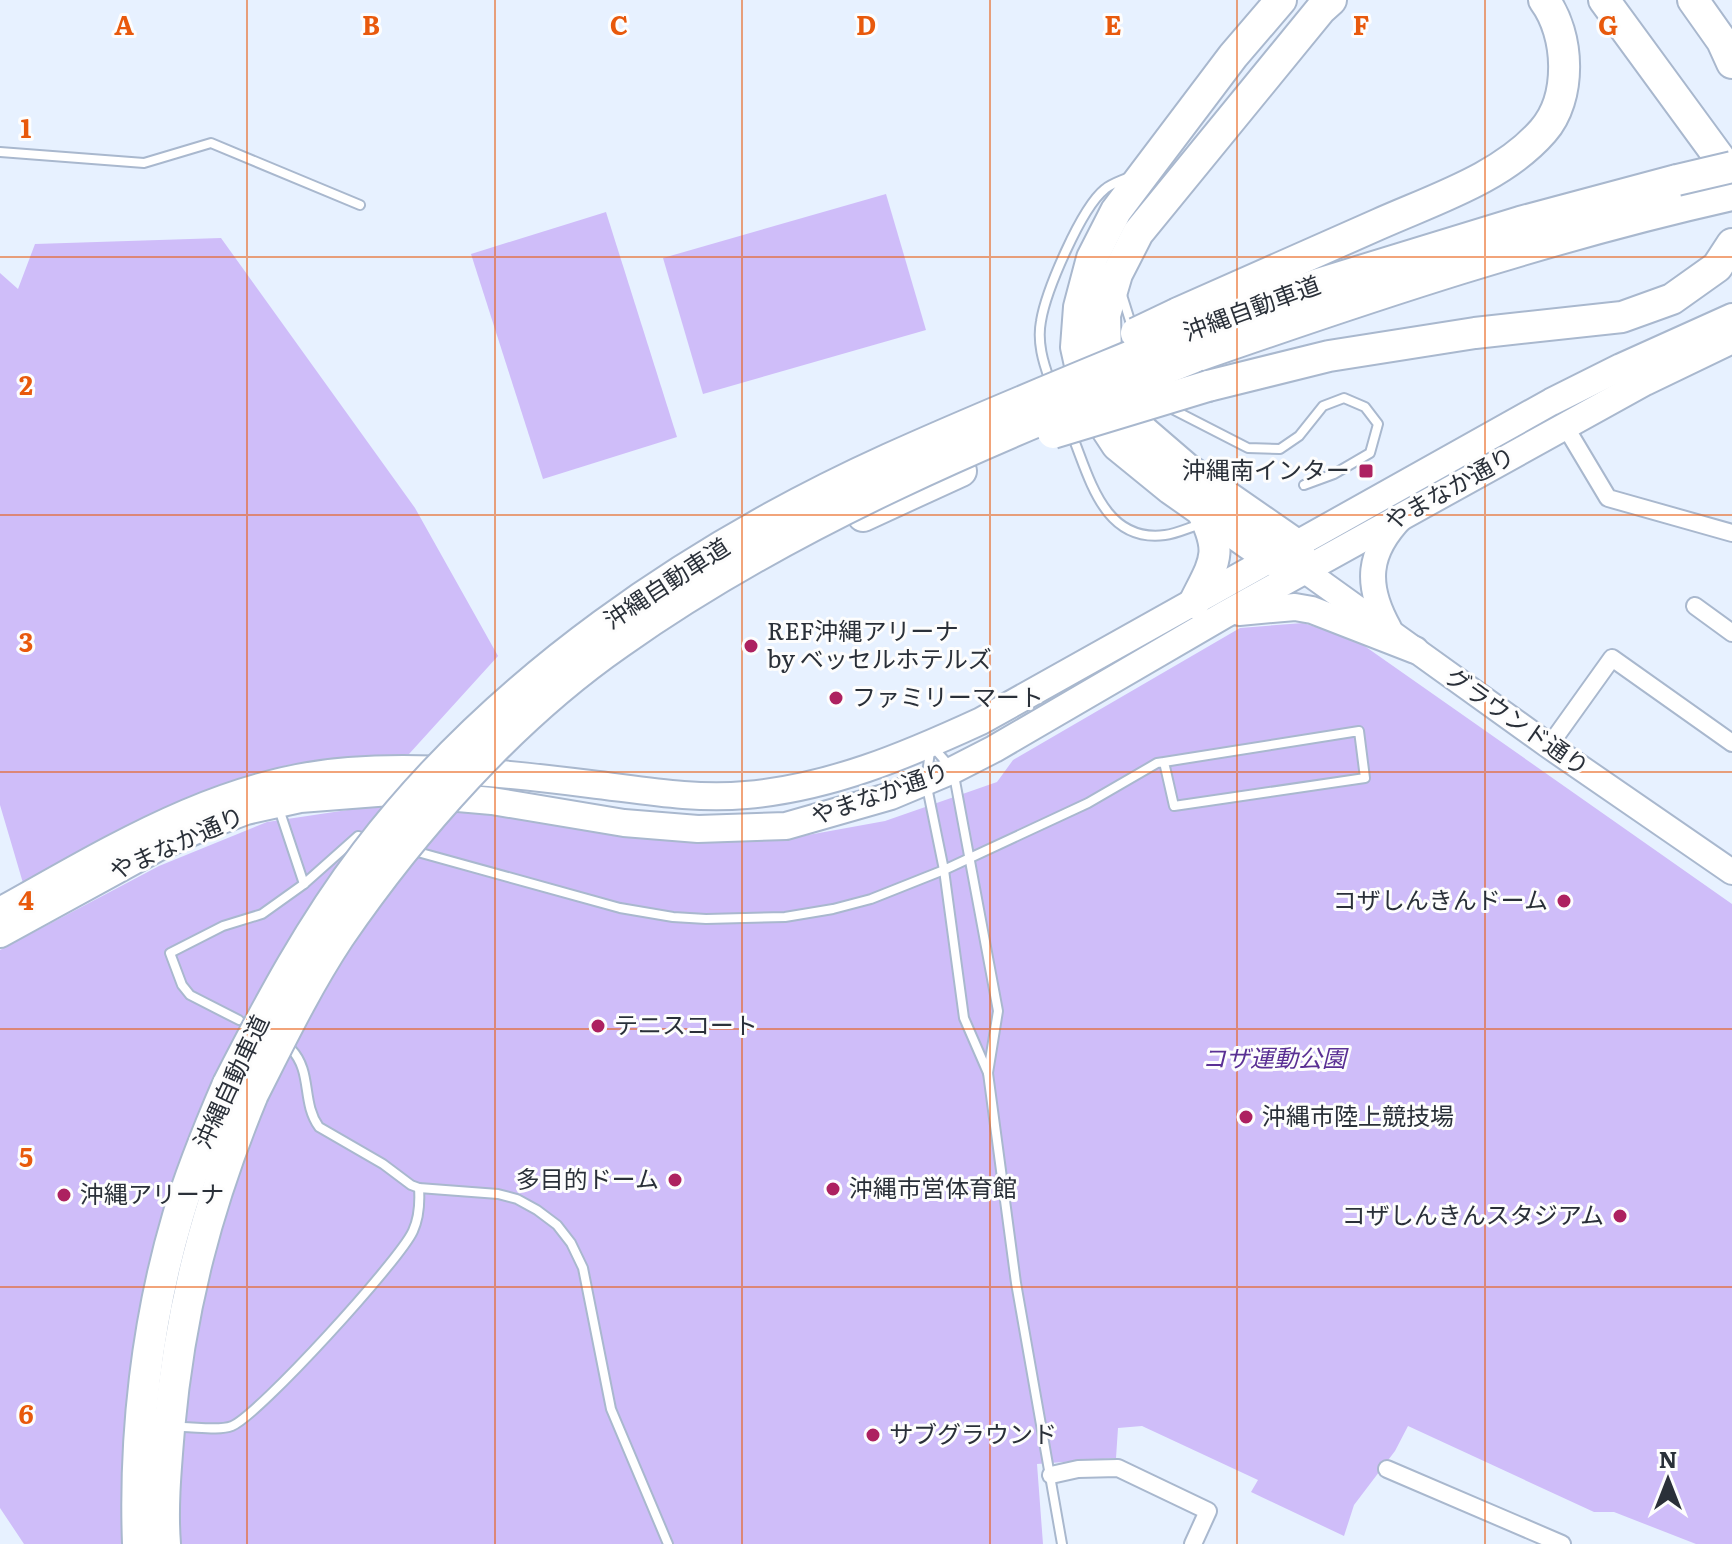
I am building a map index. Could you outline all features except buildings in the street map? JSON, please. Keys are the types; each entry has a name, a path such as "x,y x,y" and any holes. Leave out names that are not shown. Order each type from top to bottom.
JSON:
{"highway":[{"path":"1194,603 1212,567 1216,549 1214,533 1117,445 1088,401 1076,347 1079,307 1092,258 1116,211 1233,56 1281,0"},
{"path":"1185,335 1516,157 1545,129 1562,94 1563,52 1553,12 1544,0"},
{"path":"1604,0 1732,175"},
{"path":"1693,0 1722,41 1732,63"},
{"path":"1291,558 1143,431 1117,394 1106,356 1105,315 1117,274 1138,233 1330,3"},
{"name":"沖縄自動車道","path":"1679,193 1732,167"},
{"name":"沖縄自動車道","path":"165,1544 166,1461 171,1406 188,1294 225,1161 240,1089 275,992 367,852 432,776 539,675 601,626 673,577 771,519 993,401 1185,335 1318,284 1520,222 1679,193 1732,195"},
{"path":"688,597 1024,442 1208,386 1329,356 1475,333 1622,317 1672,299 1717,267 1732,244"},
{"name":"沖縄自動車道","path":"138,1544 139,1460 146,1373 160,1287 177,1216 199,1152 300,1002 338,938 390,867 503,741 557,691 617,644 766,551 843,510 1007,432 1185,335"},
{"path":"1198,518 1291,558"}],"main road":[{"name":"やまなか通り","path":"0,934 157,848 274,794 390,792 492,801 624,823 713,828 786,826 891,796 994,749 1224,615 1291,558 1551,402 1732,317"},
{"name":"やまなか通り","path":"0,911 191,809 274,794 348,771 453,769 679,795 744,796 812,786 930,745 981,721 1194,603 1291,558 1404,515 1645,382 1732,340"},
{"path":"1224,615 1251,609 1295,607 1312,610 1415,650"}],"street":[{"path":"1565,426 1608,498 1732,533"},
{"path":"1391,632 1376,604 1373,570 1389,531 1404,515"},
{"name":"グラウンド通り","path":"1291,558 1549,746 1729,865"},
{"path":"1695,606 1732,633"},
{"path":"1549,746 1612,658 1732,743"},
{"path":"1051,1475 1078,1469 1118,1468 1208,1511 1193,1544"},
{"path":"1387,1469 1562,1544"}],"lane":[{"path":"0,152 144,163 211,143 360,205"},
{"path":"1147,167 1104,189 1085,216 1061,262 1041,322 1041,358 1096,495 1108,515 1130,531 1164,536 1198,518"},
{"path":"1117,274 1129,320 1158,383"},
{"path":"1164,396 1170,408 1248,448 1280,449 1299,436 1323,406 1344,398 1365,407 1378,424 1370,453 1334,474 1304,485"},
{"path":"401,847 620,908 673,917 771,918 833,909 871,899 944,870 1088,803 1157,763 1359,731 1365,778 1174,806 1164,762"},
{"path":"930,745 953,770 971,856 998,1011 988,1073"},
{"path":"930,745 926,782 944,870 964,1018 988,1073 1016,1283 1062,1544"},
{"path":"274,794 304,884"},
{"path":"239,1020 190,995 182,985 170,953 223,926 262,914 304,884 358,836 386,843"},
{"path":"291,1049 301,1060 306,1078 307,1102 311,1116 319,1127 419,1188 498,1194 517,1199 557,1225 571,1243 583,1268 611,1409 668,1544"},
{"path":"183,1427 231,1427 253,1412 351,1309 397,1255 413,1231 420,1206 419,1188"}],"green space":[{"path":"886,194 926,330 703,394 663,258"},
{"path":"606,212 677,437 543,479 471,254"},
{"path":"221,238 415,508 498,656 409,754 287,765 145,821 23,883 0,805 0,273 18,289 35,244"},
{"name":"コザ運動公園","path":"1303,623 1356,640 1732,904 1732,1544 1696,1544 1614,1512 1594,1512 1408,1426 1395,1451 1354,1505 1344,1536 1251,1492 1258,1480 1142,1426 1118,1428 1116,1458 1037,1464 1043,1544 24,1544 0,1508 0,950 159,866 267,822 381,805 489,812 702,838 786,839 885,821 997,782 1013,760 1240,628"}],"place":[{"name":"沖縄南インター","path":"1366,471"},
{"name":"REF沖縄アリーナ by ベッセルホテルズ","path":"751,646"},
{"name":"ファミリーマート","path":"836,698"},
{"name":"コザしんきんドーム","path":"1564,901"},
{"name":"テニスコート","path":"598,1026"},
{"name":"沖縄市陸上競技場","path":"1246,1117"},
{"name":"多目的ドーム","path":"675,1180"},
{"name":"沖縄市営体育館","path":"833,1189"},
{"name":"沖縄アリーナ","path":"64,1195"},
{"name":"コザしんきんスタジアム","path":"1620,1216"},
{"name":"サブグラウンド","path":"873,1435"}]}
